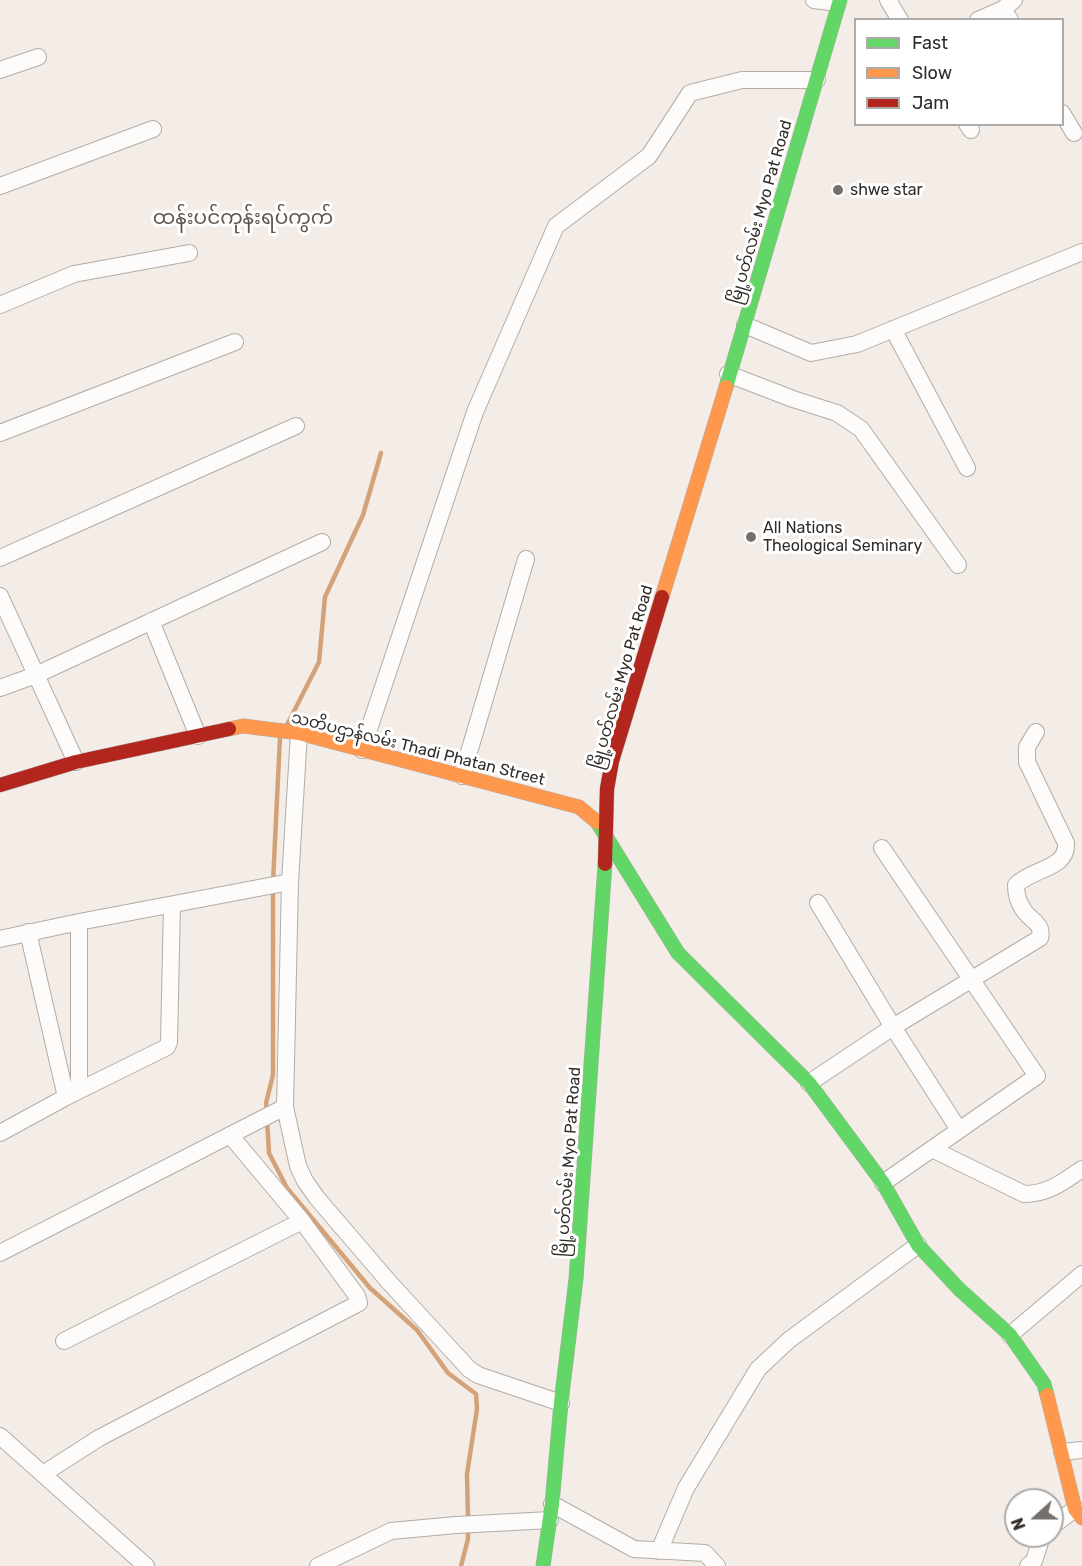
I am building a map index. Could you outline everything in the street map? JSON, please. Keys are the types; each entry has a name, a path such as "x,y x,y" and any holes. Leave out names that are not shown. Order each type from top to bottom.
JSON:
{"main road":[{"name":"မြို့ပတ်လမ်း Myo Pat Road","path":"543,1566 551,1512 584,1186 604,892 607,789 612,761 728,374 745,325 839,2"},
{"name":"သတိပဌာန်လမ်း Thadi Phatan Street","path":"0,785 76,762 243,726 299,733 579,807 597,820 678,953 809,1083 883,1183 918,1245 959,1289 1010,1335 1044,1384 1078,1514"}],"street":[{"path":"814,0 839,2"},
{"path":"888,0 899,18"},
{"path":"984,18 1009,9"},
{"path":"0,70 38,57"},
{"path":"362,750 475,412 556,226 649,156 690,93 742,80 817,80"},
{"path":"1064,116 1074,133"},
{"path":"0,186 153,129"},
{"path":"745,325 811,353 857,344 1082,252"},
{"path":"0,305 74,274 189,253"},
{"path":"894,329 967,468"},
{"path":"0,433 235,342"},
{"path":"728,374 837,413 861,429 958,565"},
{"path":"0,558 296,426"},
{"path":"0,688 36,675 322,542"},
{"path":"462,776 526,559"},
{"path":"0,597 76,762"},
{"path":"151,621 198,736"},
{"path":"809,1083 893,1027 1040,938 1042,932 1040,926 1024,911 1016,893 1016,885 1022,879 1062,860 1067,852 1066,843 1027,762 1027,747 1036,732"},
{"path":"299,733 290,882 285,1107 298,1166 305,1181 389,1282 461,1360 478,1375 561,1403"},
{"path":"882,848 1037,1076 883,1183"},
{"path":"0,939 290,882"},
{"path":"818,903 959,1130"},
{"path":"0,1133 167,1047 170,1042 172,905"},
{"path":"72,1094 79,922"},
{"path":"28,932 72,1094"},
{"path":"1,1248 285,1107"},
{"path":"43,1474 99,1438 359,1303 357,1296 302,1221 230,1135"},
{"path":"932,1149 1024,1194 1038,1194 1051,1190 1082,1169"},
{"path":"64,1341 302,1221"},
{"path":"659,1551 686,1488 758,1369 789,1340 918,1245"},
{"path":"1010,1335 1082,1274"},
{"path":"0,1436 146,1566"},
{"path":"1062,1452 1082,1450"},
{"path":"318,1566 391,1531 551,1512 634,1549 705,1553 717,1566"},
{"path":"1064,1520 1078,1514"},
{"path":"1032,1564 1038,1548"}],"waterway":[{"path":"287,725 319,662 325,597 363,515 381,453"},
{"path":"273,882 280,737"},
{"path":"267,1112 266,1103 273,1075 273,890"},
{"path":"267,1120 269,1153 287,1188 370,1288 417,1330 448,1373 476,1394 477,1409 467,1474 468,1520"},
{"path":"461,1566 468,1539 468,1529"}],"traffic: fast":[{"path":"726,387 840,0"},
{"path":"597,822 678,953 809,1083 883,1183 918,1245 959,1289 1010,1335 1044,1384 1047,1395"},
{"path":"543,1566 552,1504 576,1279 605,864"}],"traffic: slow":[{"path":"662,597 726,387"},
{"path":"229,729 243,726 299,733 579,807 597,822"},
{"path":"1047,1395 1075,1509 1082,1518"}],"traffic: jam":[{"path":"605,864 607,789 612,761 662,597"},
{"path":"0,785 76,762 229,729"}],"place":[{"name":"shwe star","path":"838,190"},
{"name":"All Nations Theological Seminary","path":"751,537"}],"district":[{"name":"ထန်းပင်ကုန်းရပ်ကွက်","path":"243,218"}]}
